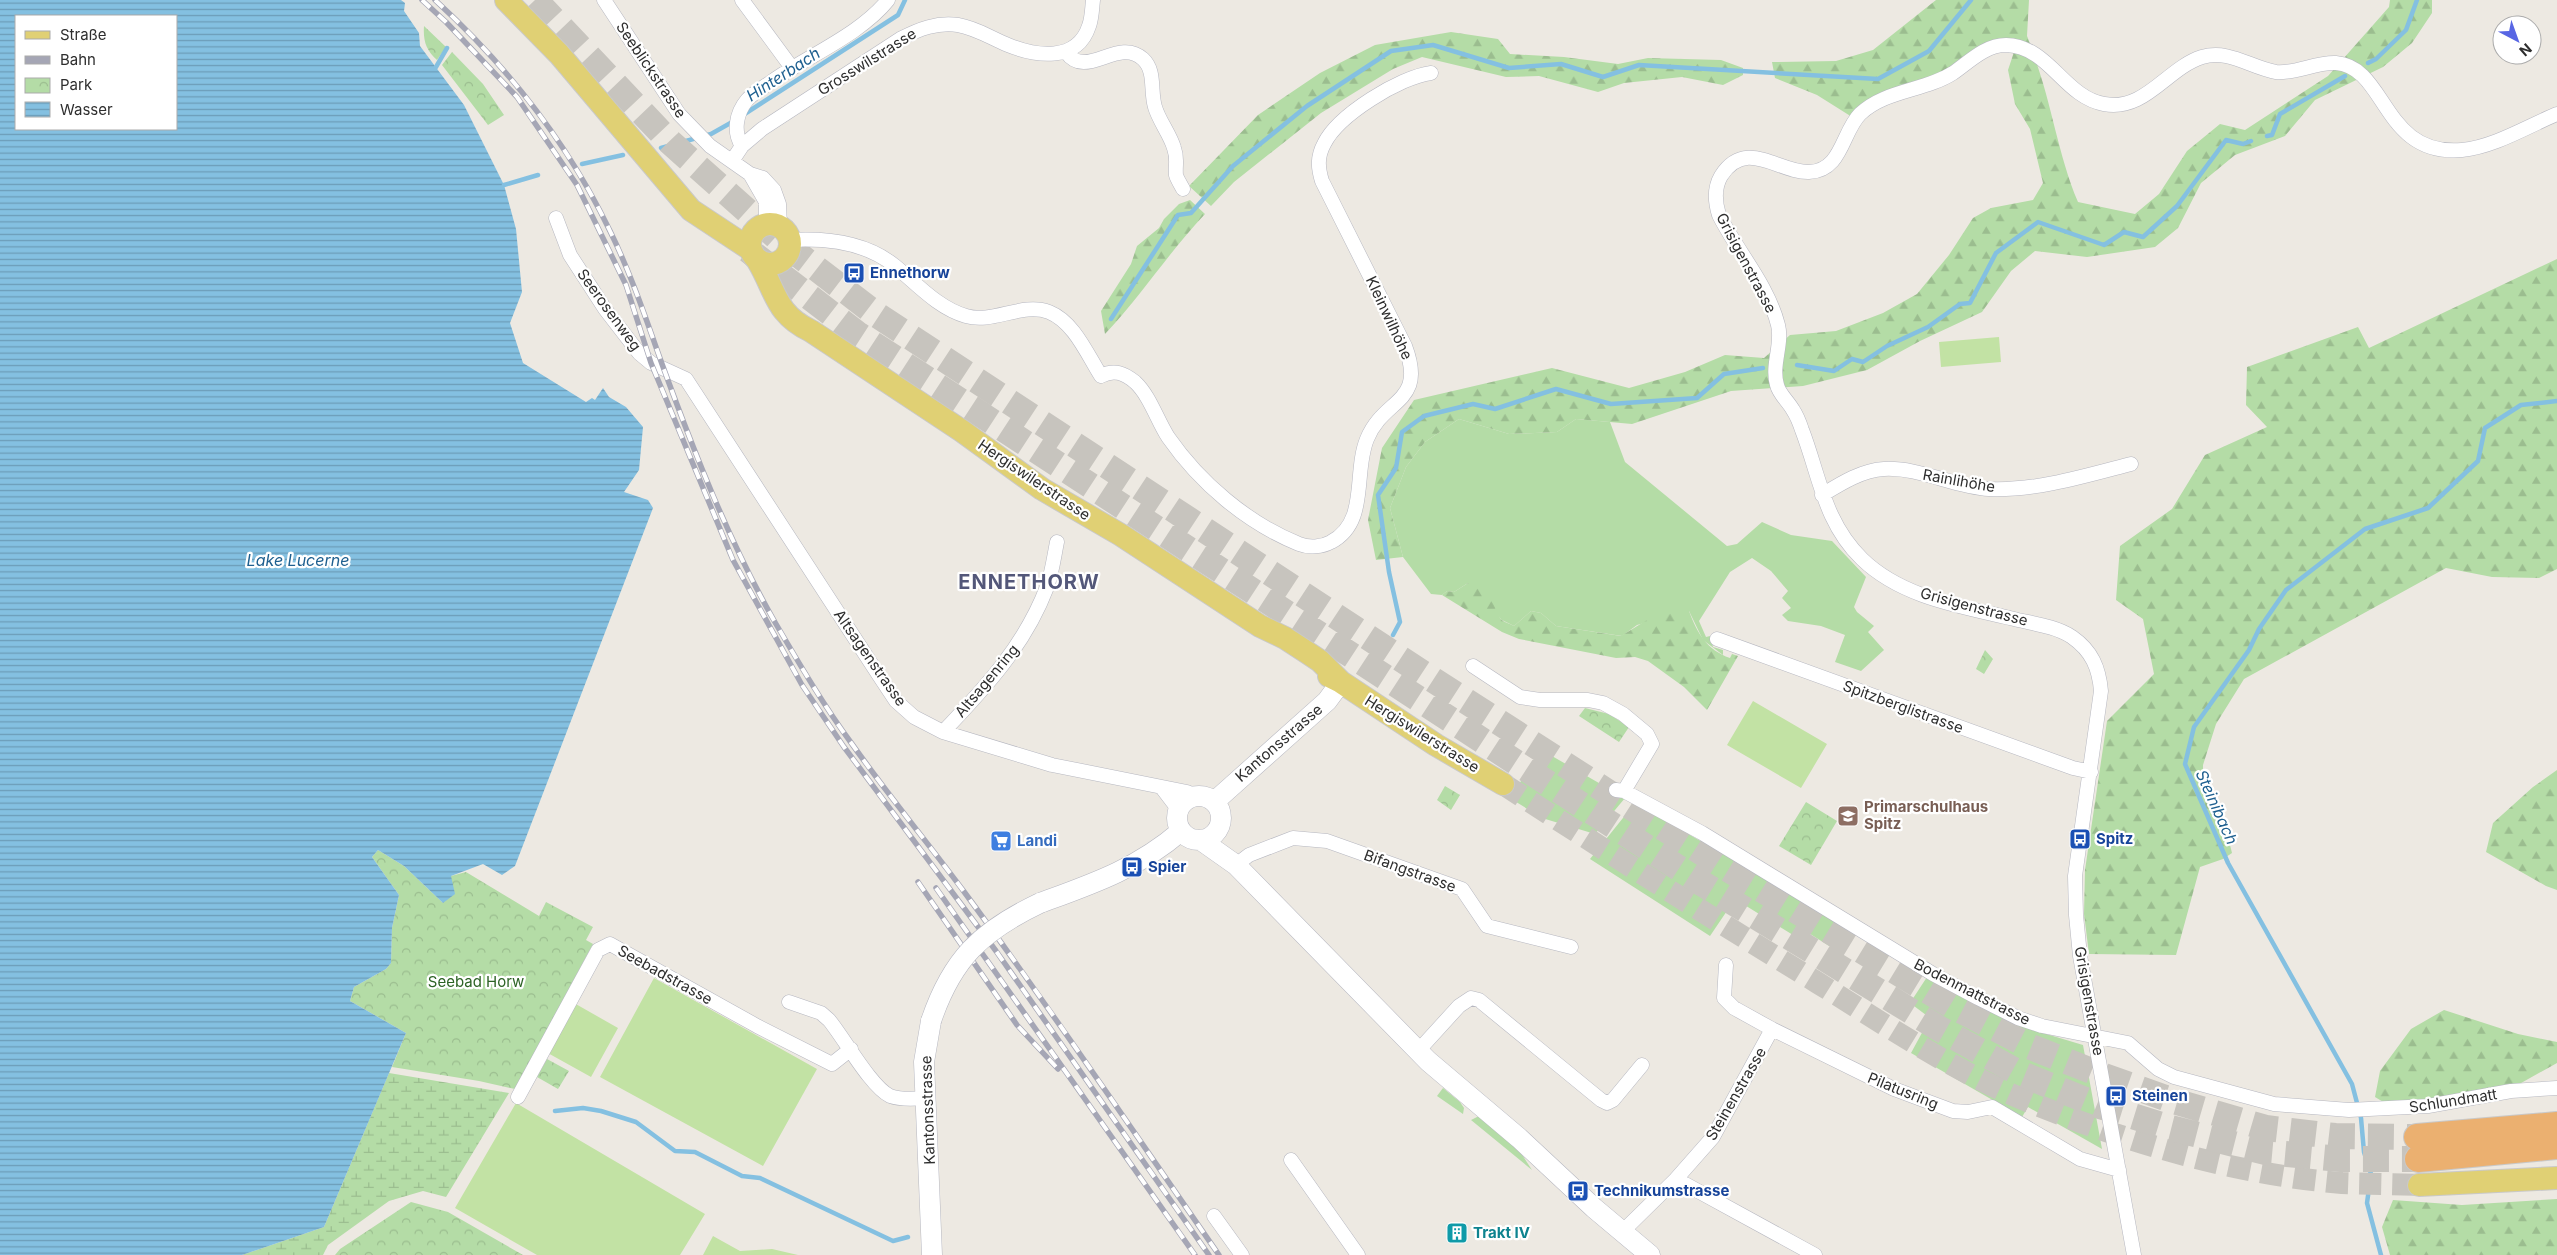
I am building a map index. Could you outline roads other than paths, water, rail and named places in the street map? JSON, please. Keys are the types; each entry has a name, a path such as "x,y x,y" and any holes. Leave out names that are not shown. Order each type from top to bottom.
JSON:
{"highway":[{"path":"2557,1125 2418,1148 2557,1146"}],"main road":[{"path":"506,0 559,54 700,218 769,241"},
{"name":"Hergiswilerstrasse","path":"769,241 780,307 797,325 810,331 955,426 1042,489 1134,543 1260,626 1280,645 1313,669 1341,682 1436,745 1503,784"},
{"name":"Kantonsstrasse","path":"1205,799 1327,701 1341,682"},
{"path":"1236,865 1220,828 1221,815 1205,799 1185,801 1178,810 1177,825 1181,832 1190,839 1202,841 1236,865 1418,1051 1650,1255"},
{"path":"1202,841 1213,836 1220,828"},
{"name":"Kantonsstrasse","path":"932,1255 930,1159 924,1062 931,1021 941,990 970,950 1001,923 1040,903 1118,874 1181,832"},
{"path":"2419,1185 2557,1178"}],"street":[{"name":"Seeblickstrasse","path":"604,0 679,114 710,146 750,174 766,202 769,241"},
{"path":"742,0 792,68"},
{"path":"742,146 737,139 736,125 747,99 792,68 837,41 888,0"},
{"path":"1066,52 1074,48 1086,34 1089,27 1093,0"},
{"name":"Grosswilstrasse","path":"732,161 742,146 762,129 900,39 919,29 940,24 959,25 979,31 1024,50 1050,54 1066,52 1070,57 1080,62 1090,62 1120,51 1133,53 1143,59 1148,66 1152,78 1155,107 1174,146 1178,162 1176,175 1183,189"},
{"name":"Grisigenstrasse","path":"2134,1255 2095,1037 2076,915 2075,876 2101,691 2098,668 2088,651 2063,632 1934,599 1906,588 1880,574 1862,559 1840,534 1822,496 1803,431 1793,410 1777,386 1775,375 1779,343 1778,325 1771,305 1717,209 1716,189 1720,177 1728,167 1739,161 1758,158 1802,171 1823,168 1837,156 1857,118 1873,105 1945,78 1984,52 2006,45 2022,48 2036,54 2084,96 2108,105 2124,104 2139,99 2180,68 2207,56 2229,56 2275,72 2289,72 2328,63 2342,64 2363,75 2394,121 2406,132 2421,142 2446,150 2463,150 2480,146 2557,114"},
{"name":"Kleinwilhöhe","path":"769,241 823,239 869,252 893,264 938,301 966,316 981,318 1034,309 1048,312 1070,328 1101,376 1110,371 1116,372 1135,382 1178,450 1224,498 1245,515 1300,545 1313,547 1327,544 1347,530 1356,510 1362,456 1367,438 1379,420 1403,397 1408,388 1412,365 1322,181 1319,170 1320,153 1333,130 1389,87 1420,74 1431,73"},
{"name":"Seerosenweg","path":"556,218 570,255 606,309 639,353 651,363 686,379"},
{"name":"Altsagenstrasse","path":"686,379 896,701 914,717 943,732 1052,765 1186,792 1205,799"},
{"name":"Rainlihöhe","path":"1822,496 1845,482 1872,471 1884,469 1900,470 1944,481 1996,489 2042,484 2130,464"},
{"name":"Altsagenring","path":"943,732 1001,668 1027,630 1048,586 1057,542"},
{"name":"Spitzberglistrasse","path":"1717,639 1927,717 2091,772"},
{"name":"Bodenmattstrasse","path":"1473,666 1520,697 1540,700 1588,700 1603,703 1623,714 1647,734 1652,744 1620,790 1702,833 1933,974 1978,998 2026,1020 2128,1043 2158,1069 2174,1077 2274,1104 2349,1110"},
{"path":"1162,788 1178,810"},
{"name":"Bifangstrasse","path":"1236,865 1249,856 1293,838 1327,841 1462,889 1487,926 1571,947"},
{"name":"Seebadstrasse","path":"518,1097 598,950 610,944 757,1026 832,1064 851,1049"},
{"name":"Pilatusring","path":"1726,965 1724,998 1734,1008 1772,1029 1894,1090 1953,1111 1968,1112 1992,1108 2080,1159 2119,1170"},
{"path":"1418,1051 1459,1006 1471,998 1479,1000 1607,1103 1613,1100 1642,1065"},
{"path":"789,1002 825,1016 886,1093 902,1099 925,1098"},
{"name":"Steinenstrasse","path":"1622,1232 1676,1179 1713,1137 1772,1029"},
{"name":"Schlundmatt","path":"2349,1110 2428,1106 2521,1090 2557,1088"},
{"path":"1291,1160 1358,1255"},
{"path":"1676,1179 1815,1255"},
{"path":"1214,1216 1242,1255"}],"water":[{"name":"Lake Lucerne","path":"0,0 401,0 405,3 404,11 419,33 420,46 464,105 504,185 516,229 522,292 510,323 523,363 586,402 592,398 595,400 603,388 609,397 626,407 643,427 639,470 624,492 648,500 653,508 515,866 502,875 483,864 451,876 455,894 443,903 404,866 378,850 372,857 399,895 392,928 391,963 386,969 354,987 350,1001 406,1033 324,1227 242,1255 0,1255"}],"waterway":[{"name":"Hinterbach","path":"743,115 898,15 905,0"},
{"path":"1111,319 1178,215 1191,213 1233,166 1307,106 1391,51 1433,45 1509,68 1561,64 1603,77 1639,65 1878,79 1929,51 1971,0"},
{"path":"2368,63 2376,59 2406,30 2417,0"},
{"path":"436,67 447,48"},
{"path":"2267,136 2272,135 2280,114 2345,76"},
{"name":"Hinterbach","path":"661,148 711,134 734,121"},
{"path":"1797,365 1834,371 1852,359 1863,362 1887,346 1928,327 1960,304 1970,303 1996,253 2038,222 2104,245 2124,232 2143,237 2177,206 2226,140 2243,144 2251,141"},
{"name":"Hinterbach","path":"582,164 623,155"},
{"name":"Hinterbach","path":"504,185 538,175"},
{"path":"1393,635 1400,622 1389,572 1378,495 1396,468 1402,432 1424,416 1473,404 1495,409 1556,389 1611,404 1697,398 1724,374 1763,368"},
{"name":"Steinibach","path":"2381,1255 2367,1203 2371,1174 2364,1152 2361,1118 2352,1084 2228,863 2185,764 2194,727 2249,650 2259,629 2286,590 2365,529 2428,508 2478,461 2485,428 2521,405 2557,401"},
{"path":"555,1111 583,1108 601,1111 636,1122 675,1151 695,1152 742,1176 760,1178 893,1241 908,1237"}],"tunnel":[{"path":"535,0 670,142 782,242 877,315 1424,674 1718,863 1956,1008 2031,1047 2104,1076 2174,1101 2266,1128 2335,1136 2417,1137"},
{"path":"748,250 859,335 1703,884 1940,1029 2019,1073 2100,1106 2171,1128 2265,1152 2341,1159 2418,1159"},
{"path":"1503,784 1660,885 1913,1042 1962,1070 2013,1095 2133,1140 2216,1163 2258,1172 2342,1183 2419,1185"}],"railway":[{"path":"422,0 446,22 517,97 577,185 626,285 651,363 733,560 802,685 844,747 996,951 1209,1255"},
{"path":"435,0 487,52 534,107 575,167 593,199 618,247 713,496 759,593 813,685 866,763 965,893 1030,983 1219,1255"},
{"path":"918,882 1017,1025 1058,1069"},
{"path":"936,888 1195,1255"}],"place":[{"name":"Ennethorw","path":"854,273"},
{"name":"Primarschulhaus Spitz","path":"1848,816"},
{"name":"Spitz","path":"2080,839"},
{"name":"Landi","path":"1001,841"},
{"name":"Spier","path":"1132,867"},
{"name":"Steinen","path":"2116,1096"},
{"name":"Technikumstrasse","path":"1578,1191"},
{"name":"Trakt IV","path":"1457,1233"}],"district":[{"name":"ENNETHORW","path":"1029,582"}],"park label":[{"name":"Seebad Horw","path":"476,982"}]}
